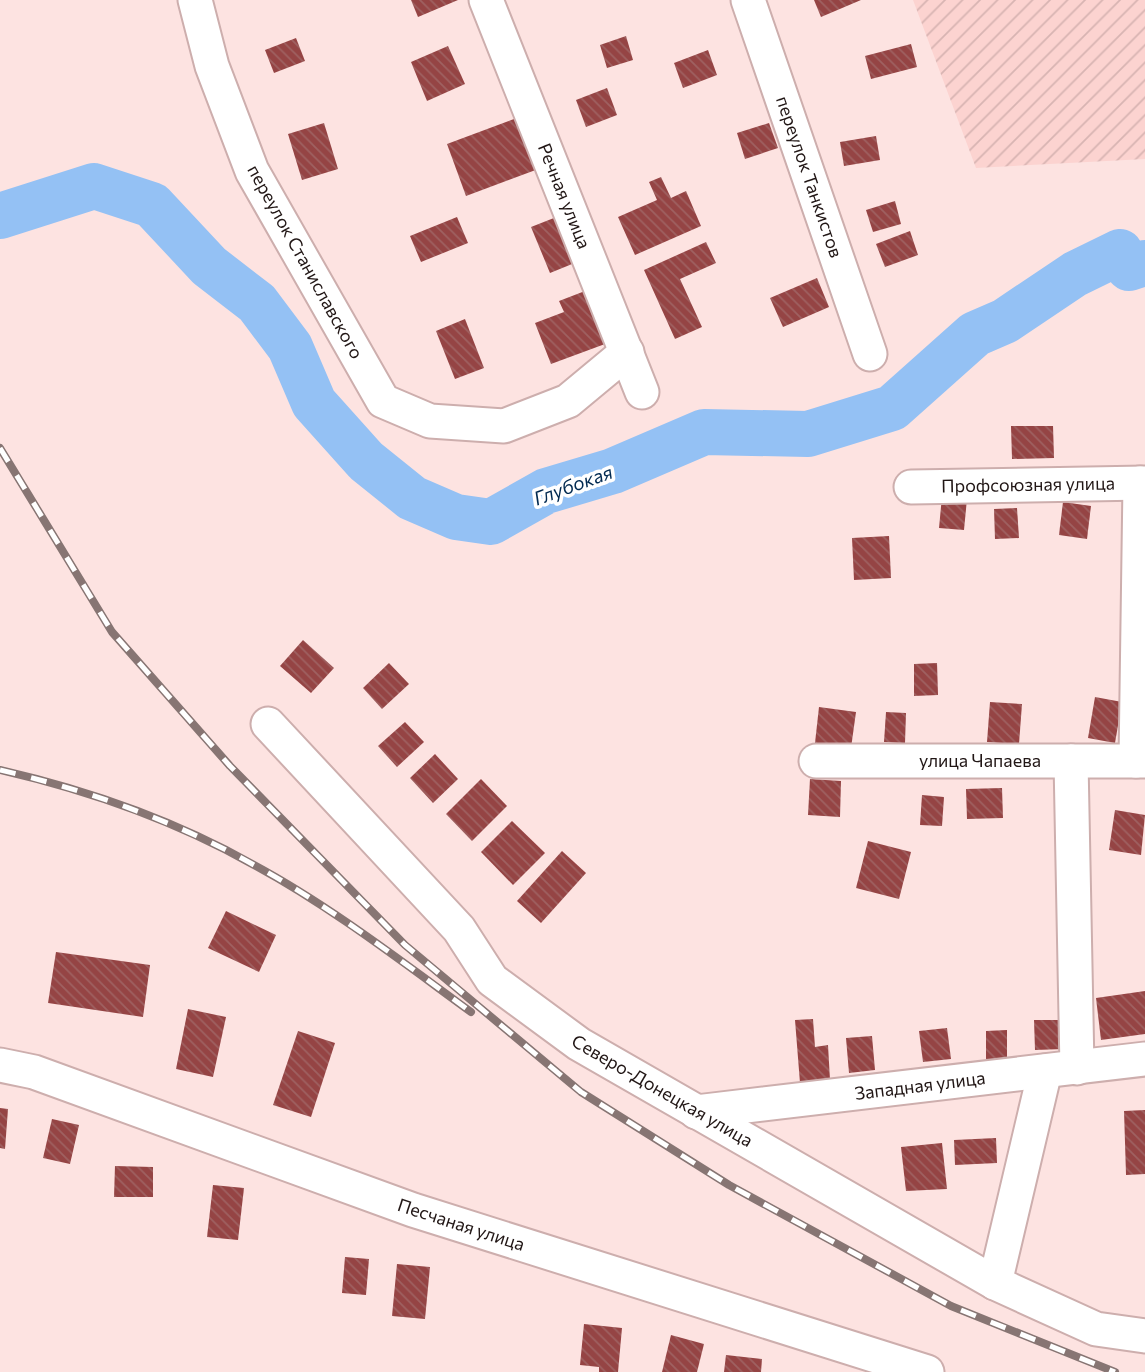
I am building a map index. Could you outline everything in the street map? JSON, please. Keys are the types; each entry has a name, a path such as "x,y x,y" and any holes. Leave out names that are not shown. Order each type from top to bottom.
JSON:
{"street":[{"name":"переулок Станиславского","path":"195,0 212,66 252,171 383,401 430,421 504,426 568,401 627,352"},
{"name":"Речная улица","path":"486,0 642,391"},
{"name":"переулок Танкистов","path":"748,0 870,354"},
{"name":"Профсоюзная улица","path":"911,487 1142,483"},
{"path":"1141,761 1142,483"},
{"name":"Северо-Донецкая улица","path":"268,724 459,929 492,980 579,1044 995,1283 1096,1329 1145,1336"},
{"name":"улица Чапаева","path":"816,761 1141,761"},
{"path":"995,1283 1061,1069 1070,761"},
{"name":"Западная улица","path":"696,1112 1145,1059"},
{"name":"Песчаная улица","path":"0,1065 34,1072 413,1210 927,1372"}],"shaded area":[{"path":"913,0 1145,0 1145,159 976,168"}],"building":[{"path":"411,0 458,0 418,17"},
{"path":"814,0 861,0 821,17"},
{"path":"626,36 633,60 607,68 600,45"},
{"path":"296,38 305,61 274,73 265,50"},
{"path":"911,44 917,67 871,79 865,56"},
{"path":"448,46 465,84 427,101 411,62"},
{"path":"708,50 717,75 683,88 674,63"},
{"path":"607,88 617,115 586,127 576,100"},
{"path":"522,116 541,168 466,196 447,144"},
{"path":"324,123 338,169 302,180 288,134"},
{"path":"769,123 778,148 745,159 737,133"},
{"path":"876,136 880,160 844,166 840,142"},
{"path":"661,177 671,198 686,191 701,226 635,255 618,217 657,200 649,182"},
{"path":"895,201 901,224 873,232 866,210"},
{"path":"559,216 577,262 550,273 531,227"},
{"path":"457,217 468,243 421,262 410,236"},
{"path":"910,231 918,255 885,267 876,244"},
{"path":"706,242 716,263 680,279 702,327 675,339 644,270"},
{"path":"817,278 829,307 783,327 770,298"},
{"path":"585,291 605,344 551,364 535,323 564,312 559,301"},
{"path":"465,319 484,368 455,379 436,331"},
{"path":"1011,426 1053,426 1054,458 1012,459"},
{"path":"942,496 967,499 964,530 939,528"},
{"path":"1063,502 1091,506 1087,539 1059,535"},
{"path":"1017,508 1019,538 995,539 994,509"},
{"path":"889,536 891,578 854,580 852,538"},
{"path":"303,640 334,668 311,693 280,666"},
{"path":"389,663 409,684 382,709 363,688"},
{"path":"937,663 938,695 914,696 914,664"},
{"path":"1095,697 1122,702 1115,743 1088,738"},
{"path":"990,702 1022,704 1019,744 987,742"},
{"path":"819,707 856,712 851,748 815,743"},
{"path":"886,712 906,713 905,743 884,742"},
{"path":"405,722 424,742 397,767 378,746"},
{"path":"435,754 458,779 433,803 410,778"},
{"path":"481,779 507,806 472,841 446,814"},
{"path":"810,779 841,781 840,817 808,815"},
{"path":"1002,788 1003,818 967,819 966,789"},
{"path":"922,795 944,797 942,826 920,825"},
{"path":"1115,810 1145,815 1141,855 1109,850"},
{"path":"512,821 545,853 513,885 481,852"},
{"path":"868,841 911,852 899,899 856,888"},
{"path":"562,851 586,873 541,923 517,901"},
{"path":"226,911 276,935 259,972 208,948"},
{"path":"56,952 150,965 143,1017 48,1003"},
{"path":"1145,991 1145,1034 1101,1040 1096,998"},
{"path":"188,1009 226,1017 213,1077 176,1069"},
{"path":"813,1019 815,1047 828,1045 830,1080 800,1083 795,1020"},
{"path":"1034,1020 1064,1020 1064,1049 1035,1050"},
{"path":"947,1028 951,1059 923,1062 919,1031"},
{"path":"1007,1030 1007,1060 986,1060 986,1031"},
{"path":"298,1031 335,1043 311,1117 273,1105"},
{"path":"872,1036 875,1070 849,1073 846,1038"},
{"path":"0,1108 8,1109 5,1149 0,1148"},
{"path":"1145,1110 1145,1174 1126,1175 1124,1111"},
{"path":"52,1119 79,1125 70,1164 43,1158"},
{"path":"996,1138 997,1163 955,1165 954,1140"},
{"path":"942,1143 947,1189 906,1191 901,1147"},
{"path":"115,1166 153,1167 153,1197 114,1197"},
{"path":"213,1185 244,1188 238,1240 207,1237"},
{"path":"345,1257 369,1259 366,1295 342,1293"},
{"path":"397,1264 430,1267 425,1319 392,1316"},
{"path":"584,1324 622,1328 618,1372 599,1372 599,1367 580,1365"},
{"path":"671,1335 704,1344 697,1372 662,1372"},
{"path":"726,1355 762,1359 761,1372 724,1372"}],"waterway":[{"name":"Глубокая","path":"0,216 94,186 152,205 209,266 257,303 290,347 314,403 366,461 412,498 456,517 491,522 546,491 613,471 704,432 808,434 892,408 975,334 1005,321 1075,274 1120,252 1129,268 1145,263"}],"railway":[{"path":"0,448 112,632 230,766 405,945 581,1092 729,1185 951,1306 1115,1372"},
{"path":"0,770 130,808 224,849 338,916 471,1012"}]}
